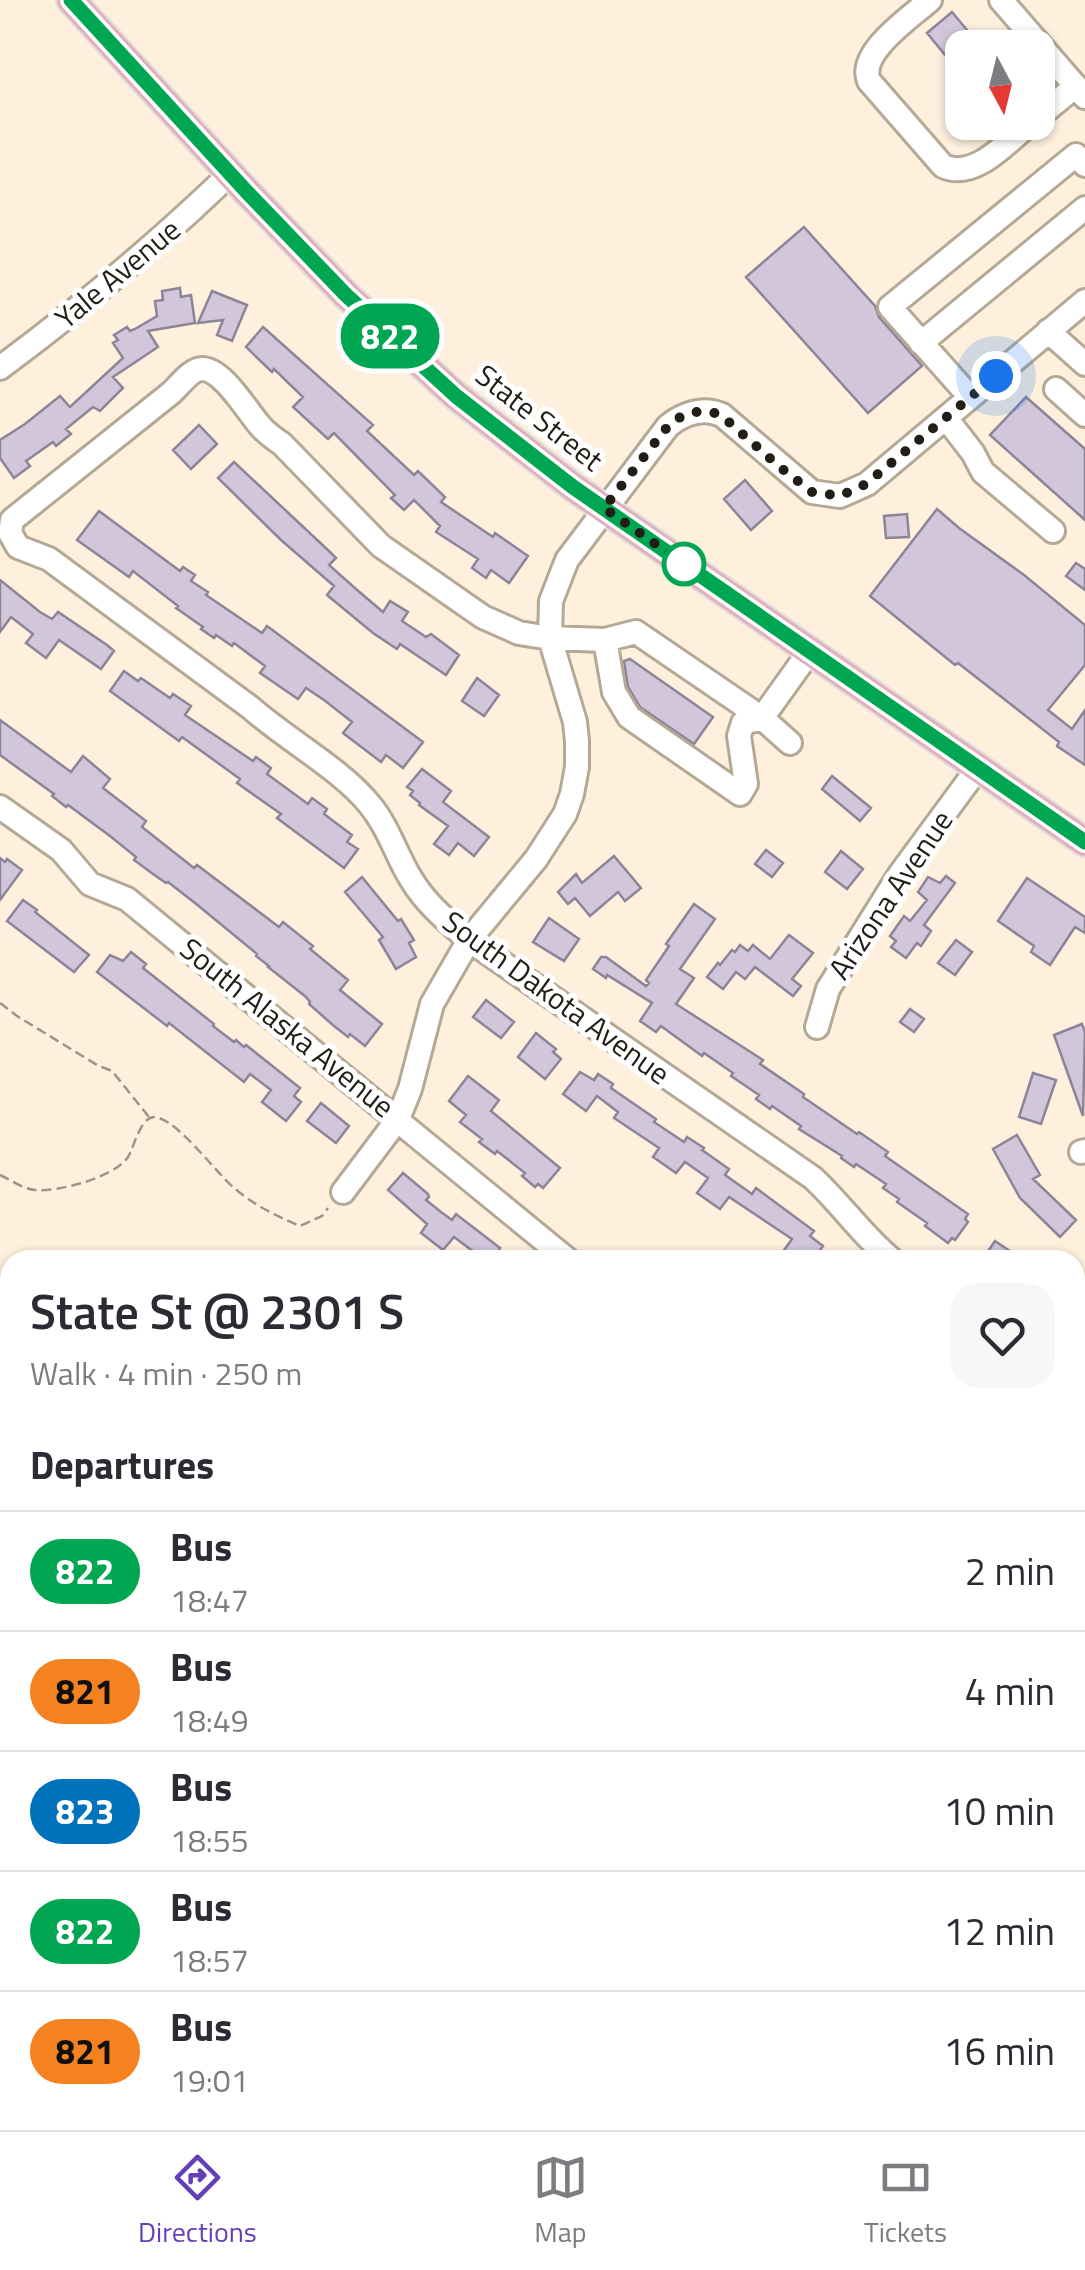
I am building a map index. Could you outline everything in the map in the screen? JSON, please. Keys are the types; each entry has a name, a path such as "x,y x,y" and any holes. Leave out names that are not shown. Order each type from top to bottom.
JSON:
{"main road":[{"name":"State Street","path":"71,0 346,295 498,430 1085,842"}],"street":[{"path":"930,0 885,39 868,63 865,72 869,81 943,166 952,171 986,160 1010,140"},
{"path":"1000,0 1080,92 1055,107"},
{"path":"970,398 890,307 1076,155 1085,165"},
{"name":"Yale Avenue","path":"0,368 52,330 176,226 231,173"},
{"path":"922,343 1085,208"},
{"path":"343,1192 398,1119 410,1090 432,1004 469,940 566,814 577,766 576,722 550,638 551,601 567,560 668,426 677,418 710,410 812,492 840,496 866,484 1085,300"},
{"path":"1048,332 1085,364"},
{"name":"South Dakota Avenue","path":"550,638 519,633 482,617 382,546 264,430 233,391 214,373 202,369 12,520 10,533 18,546 49,560 359,792 374,809 412,881 432,908 469,940 813,1178 880,1250"},
{"path":"1056,389 1085,415"},
{"path":"946,418 983,472 1053,531"},
{"path":"550,638 605,640 636,632 762,718 790,743"},
{"path":"605,640 614,692 629,717 740,794 746,784 739,736 743,723 762,718 810,651"},
{"name":"Arizona Avenue","path":"817,1027 828,989 900,874 978,768"},
{"name":"South Alaska Avenue","path":"0,807 61,850 90,884 127,898 556,1250"}],"path":[{"path":"0,1002 96,1065 112,1071 150,1118"},
{"path":"0,1174 32,1190 61,1189 92,1179 127,1159 150,1118"},
{"path":"150,1118 160,1118 189,1140 234,1188 255,1204 300,1226 322,1216 343,1192"}],"building":[{"path":"952,12 967,30 945,30 945,55 927,33"},
{"path":"804,227 875,306 879,317 922,366 868,413 746,277"},
{"path":"180,288 181,297 191,295 195,323 148,331 158,347 113,377 123,388 100,411 93,407 66,429 71,434 56,446 53,442 26,461 30,466 14,478 0,458 0,440 60,396 70,407 123,358 113,343 118,340 114,335 157,316 155,301 163,300 162,291"},
{"path":"212,291 247,305 232,341 217,335 223,320 198,323"},
{"path":"263,327 373,425 367,431 414,475 418,471 445,497 441,502 528,556 509,583 491,570 486,578 472,568 478,559 436,532 440,526 414,500 404,510 391,498 395,495 334,433 328,439 293,407 303,397 246,347"},
{"path":"1026,397 1085,449 1085,520 990,435"},
{"path":"199,425 217,444 191,469 173,450"},
{"path":"234,462 336,558 329,565 356,589 383,612 390,601 408,612 402,621 426,637 431,634 459,655 446,675 400,644 397,649 373,633 327,595 334,586 218,478"},
{"path":"745,480 772,511 751,530 724,499"},
{"path":"937,509 1085,625 1085,665 1048,710 1072,729 1085,710 1085,765 870,596"},
{"path":"99,511 180,571 183,567 195,575 191,581 208,592 206,595 262,633 267,626 423,742 403,768 386,755 381,762 343,733 352,722 324,700 306,688 298,699 260,673 265,666 234,643 232,646 216,635 214,638 133,571 129,577 77,540"},
{"path":"907,514 909,537 886,538 884,516"},
{"path":"1076,563 1085,569 1085,590 1066,576"},
{"path":"0,580 40,612 52,619 58,612 114,651 101,669 59,640 46,658 26,643 33,634 11,617 0,632"},
{"path":"630,659 713,717 694,744 640,707 628,687 624,661"},
{"path":"124,671 191,706 185,715 253,761 256,757 271,768 267,774 308,804 312,798 327,809 324,814 352,835 347,842 358,849 344,868 277,818 281,814 237,783 240,779 110,691"},
{"path":"477,678 499,695 484,716 462,701"},
{"path":"0,720 71,772 83,756 110,779 103,788 146,821 142,827 194,868 197,865 279,927 283,922 313,946 310,949 348,980 340,990 382,1024 365,1046 334,1026 306,997 195,903 0,755"},
{"path":"422,769 451,791 443,802 489,837 474,856 458,843 449,855 434,844 448,826 419,805 407,787"},
{"path":"832,776 871,808 860,821 822,789"},
{"path":"766,850 783,863 772,877 755,864"},
{"path":"841,851 863,869 847,889 825,872"},
{"path":"614,856 641,888 625,901 618,892 590,916 575,898 568,904 558,892 576,874 582,883"},
{"path":"0,858 22,870 0,900"},
{"path":"946,876 955,883 924,925 931,931 906,958 891,947 896,941 890,936 904,916 910,921 927,900 918,892 928,877 940,883"},
{"path":"362,877 398,921 401,919 414,940 409,943 416,957 396,969 379,940 383,937 345,892"},
{"path":"1027,878 1085,917 1085,933 1075,927 1050,965 1031,952 1034,946 998,921"},
{"path":"23,900 89,955 74,972 7,921"},
{"path":"694,904 715,919 680,969 694,978 676,1004 763,1060 760,1064 803,1097 888,1152 885,1156 968,1214 968,1222 955,1240 952,1238 948,1243 897,1202 899,1199 883,1188 886,1184 856,1164 854,1167 799,1129 801,1126 756,1099 759,1095 731,1076 733,1073 661,1026 656,1032 640,1021 652,1003 593,969 601,957 606,957 646,986 669,946 666,944"},
{"path":"549,918 579,939 564,961 533,942"},
{"path":"789,935 813,953 792,979 801,986 793,996 755,967 745,979 736,972 723,989 707,977 740,945 748,951 753,945 770,959"},
{"path":"956,940 972,952 955,975 938,963"},
{"path":"131,952 146,964 143,968 213,1026 234,1042 246,1045 300,1088 294,1096 301,1102 286,1121 262,1102 271,1090 250,1074 244,1082 97,972 110,955 123,961"},
{"path":"486,1000 514,1022 501,1038 473,1017"},
{"path":"910,1009 924,1019 914,1032 900,1022"},
{"path":"1082,1024 1085,1032 1083,1116 1054,1035"},
{"path":"536,1033 556,1049 553,1052 561,1059 545,1079 518,1057"},
{"path":"580,1072 594,1080 598,1074 613,1084 611,1088 656,1119 654,1122 684,1142 687,1137 704,1148 729,1169 725,1175 752,1194 756,1188 814,1231 810,1236 823,1246 820,1250 784,1250 792,1239 729,1197 720,1209 697,1193 708,1178 685,1162 676,1173 653,1157 659,1148 614,1118 618,1112 597,1096 586,1111 563,1094"},
{"path":"1033,1073 1056,1080 1041,1124 1019,1117"},
{"path":"468,1076 499,1100 491,1111 560,1168 543,1188 538,1184 535,1187 522,1176 525,1173 479,1142 482,1139 460,1122 466,1115 449,1101"},
{"path":"321,1103 349,1126 336,1143 307,1121"},
{"path":"1017,1135 1040,1175 1033,1179 1076,1220 1060,1237 1020,1198 993,1149"},
{"path":"403,1173 428,1194 426,1200 441,1212 452,1220 456,1214 500,1248 471,1250 454,1237 443,1250 421,1233 427,1224 388,1190"},
{"path":"995,1241 1008,1250 989,1250"}],"bus line":[{"name":"822","path":"71,0 346,295 456,396 573,487 1085,842"}],"route":[{"path":"684,564 604,508 677,418 710,410 812,492 840,496 866,484 996,376"}]}
